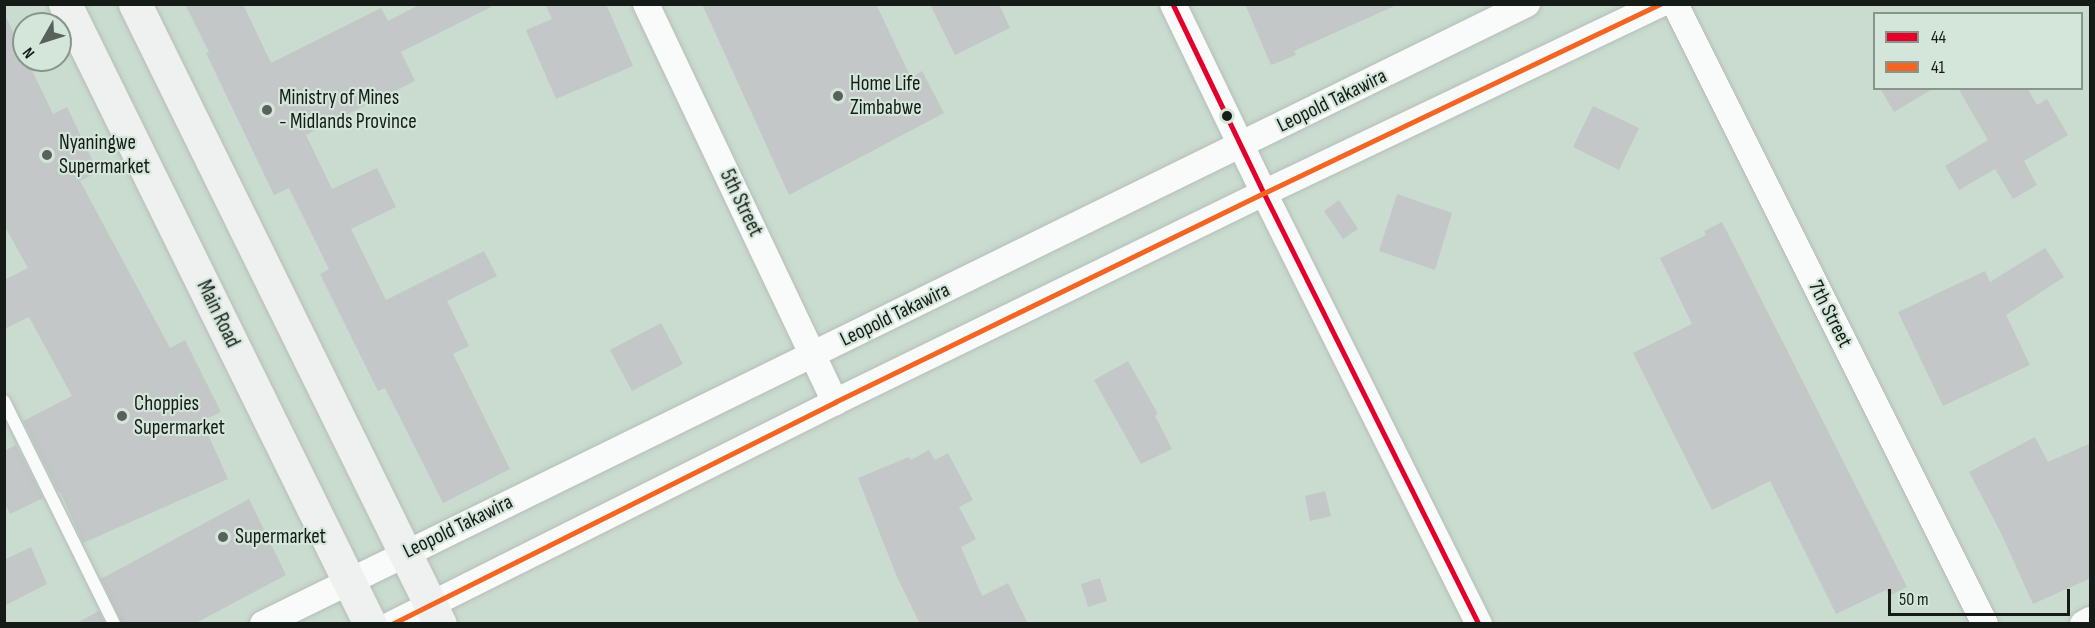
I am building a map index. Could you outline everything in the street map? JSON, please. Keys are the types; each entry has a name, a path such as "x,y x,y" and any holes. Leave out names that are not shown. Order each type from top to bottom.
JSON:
{"main road":[{"name":"Main Road","path":"65,4 351,581 370,624"},
{"path":"135,4 435,614"}],"street":[{"name":"5th Street","path":"646,4 835,402"},
{"path":"1173,4 1243,146 1263,193 1479,624"},
{"name":"Leopold Takawira","path":"263,624 406,552 1243,146 1527,4"},
{"path":"392,624 435,614 835,402 1263,193 1661,4"},
{"name":"7th Street","path":"1675,4 1985,624"},
{"path":"2083,624 2091,620"}],"lane":[{"path":"4,401 114,624"}],"shaded area":[{"path":"5,5 2090,5 2090,623 5,623"}],"building":[{"path":"185,4 243,4 271,63 381,8 388,21 421,4 497,4 401,52 415,81 306,135 332,189 377,168 396,207 351,229 386,300 484,251 497,276 447,301 469,346 453,354 510,469 443,503 385,388 378,391 320,274 329,269 289,188 274,195"},
{"path":"545,4 606,4 633,66 556,99 526,30 552,19"},
{"name":"Home Life Zimbabwe","path":"702,4 876,4 911,78 922,71 944,113 789,195"},
{"path":"930,4 999,4 1010,28 955,55"},
{"path":"1245,4 1399,4 1294,51 1296,55 1271,65"},
{"path":"4,13 12,29 12,72 33,72 53,114 67,107 98,172 80,181 170,348 185,340 221,412 202,421 228,479 83,543 61,493 23,421 72,396 29,317 4,329 4,280 28,268 4,225"},
{"path":"1881,90 1931,90 1894,112"},
{"path":"1959,90 2028,90 2037,105 2047,99 2068,135 2024,161 2037,185 2013,199 1995,169 1959,190 1945,166 1988,140"},
{"path":"1593,106 1639,128 1619,170 1573,147"},
{"path":"1397,194 1452,213 1435,270 1379,251"},
{"path":"1339,200 1358,229 1343,239 1324,211"},
{"path":"1722,222 1907,587 1889,596 1886,590 1836,614 1770,481 1712,510 1633,353 1692,324 1660,258 1706,235 1704,231"},
{"path":"2045,248 2064,277 2006,315 2030,365 1943,406 1898,312 1985,271 1990,282"},
{"path":"661,323 683,364 632,391 610,350"},
{"path":"1128,361 1158,414 1155,416 1172,449 1141,464 1094,380"},
{"path":"2035,437 2048,462 2091,443 2091,578 2033,604 2001,533 1969,472"},
{"path":"16,445 43,498 10,514 4,503 4,451"},
{"path":"929,450 935,460 948,453 973,500 959,507 976,539 961,547 982,596 1008,583 1028,624 920,624 897,577 858,478 909,457 911,460"},
{"path":"1325,491 1331,516 1310,521 1305,496"},
{"name":"Supermarket","path":"249,499 286,575 194,624 122,624 101,579"},
{"path":"31,547 47,584 4,606 4,560"},
{"path":"1100,578 1107,601 1088,607 1081,584"},
{"path":"99,611 105,624 75,624"}],"transit line":[{"name":"44","path":"1173,4 1264,193 1479,624"},
{"name":"41","path":"392,624 835,402 1264,193 1661,4"}],"place":[{"name":"Home Life Zimbabwe","path":"838,96"},
{"name":"Ministry of Mines - Midlands Province","path":"267,110"},
{"name":"Nyaningwe Supermarket","path":"47,155"},
{"name":"Choppies Supermarket","path":"122,416"},
{"name":"Supermarket","path":"223,537"}]}
